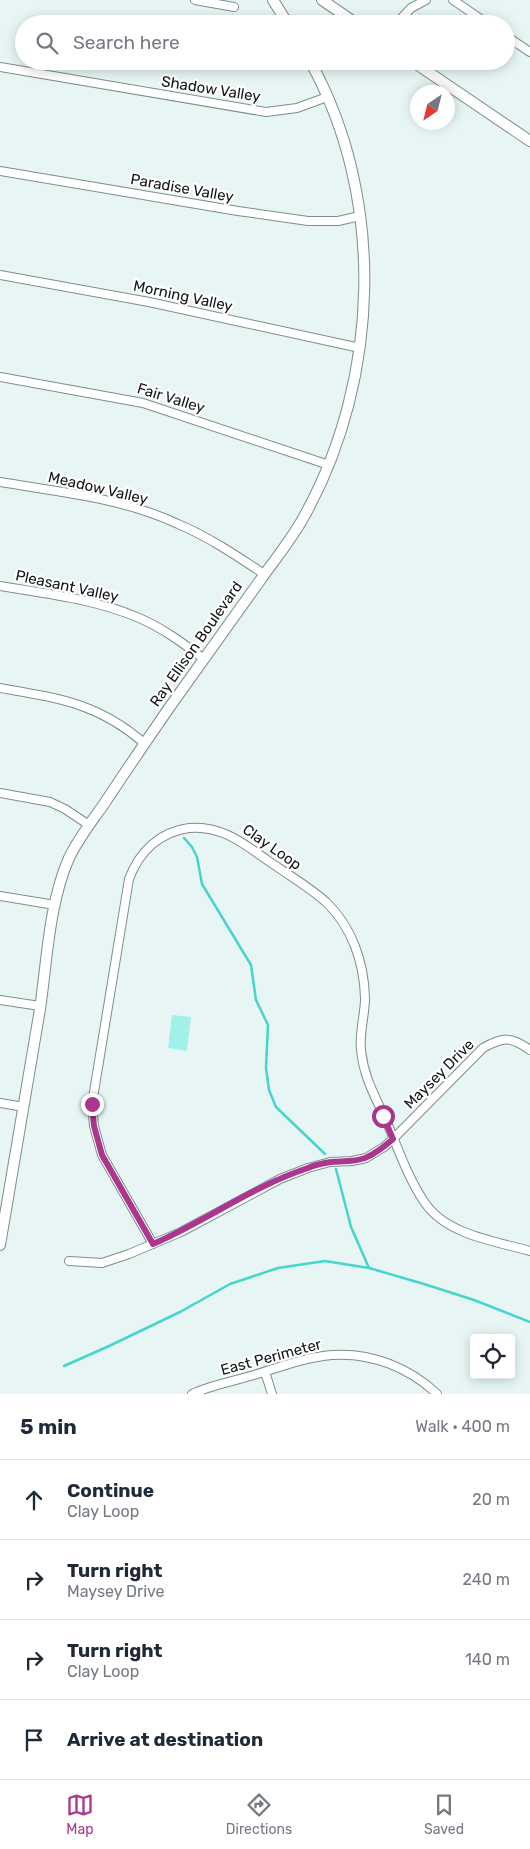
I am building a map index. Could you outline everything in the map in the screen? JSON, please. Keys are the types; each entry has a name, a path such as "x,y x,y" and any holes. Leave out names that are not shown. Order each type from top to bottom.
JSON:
{"street":[{"path":"195,0 234,7"},
{"path":"322,0 344,15"},
{"path":"404,15 411,8 426,0"},
{"path":"454,0 475,15"},
{"path":"277,1 284,15"},
{"path":"515,42 530,52"},
{"name":"Shadow Valley","path":"0,67 15,70"},
{"name":"Shadow Valley","path":"18,70 266,112 297,108 327,97"},
{"name":"Ray Ellison Boulevard","path":"0,1245 3,1206 24,1107 55,905 69,858 144,743 297,528 329,465 343,421 360,348 365,276 360,216 352,173 340,126 314,70"},
{"path":"425,70 530,141"},
{"name":"Paradise Valley","path":"0,171 308,221 338,221 360,216"},
{"name":"Morning Valley","path":"0,275 149,302 360,348"},
{"name":"Fair Valley","path":"0,377 144,402 329,465"},
{"name":"Meadow Valley","path":"0,482 89,497 148,512 178,523 222,546 264,574"},
{"name":"Pleasant Valley","path":"0,586 100,605 139,618 167,633 204,659"},
{"path":"0,688 60,698 88,707 117,722 144,743"},
{"path":"0,792 50,802 65,809 89,825"},
{"name":"Clay Loop","path":"153,1244 102,1155 94,1126 92,1104 129,879 144,851 152,844 174,831 197,827 225,832 234,837 321,898 343,923 356,948 363,972 365,1001 361,1045 367,1078 414,1185 431,1211 444,1223 469,1233 530,1251"},
{"path":"0,896 55,905"},
{"path":"0,1000 40,1006"},
{"name":"Maysey Drive","path":"69,1261 102,1263 129,1254 181,1232 280,1179 330,1162 366,1158 393,1139 483,1048 499,1040 507,1039 530,1050"},
{"path":"0,1103 24,1107"},
{"name":"East Perimeter","path":"192,1394 309,1359 333,1354 376,1359 402,1369 423,1381 437,1394"},
{"path":"265,1372 272,1394"}],"shaded area":[{"path":"172,1015 191,1017 187,1051 168,1048"}],"waterway":[{"path":"184,838 192,847 197,857 202,884 251,965 256,1000 268,1025 266,1068 269,1090 276,1107 325,1154"},
{"path":"336,1169 351,1227 369,1268"},
{"path":"64,1366 180,1312 230,1284 278,1268 325,1261 369,1268 424,1284 474,1300 530,1322"}],"route":[{"path":"92,1104 94,1126 102,1155 153,1244 181,1232 245,1196 280,1179 330,1162 366,1158 393,1139 383,1116"}]}
